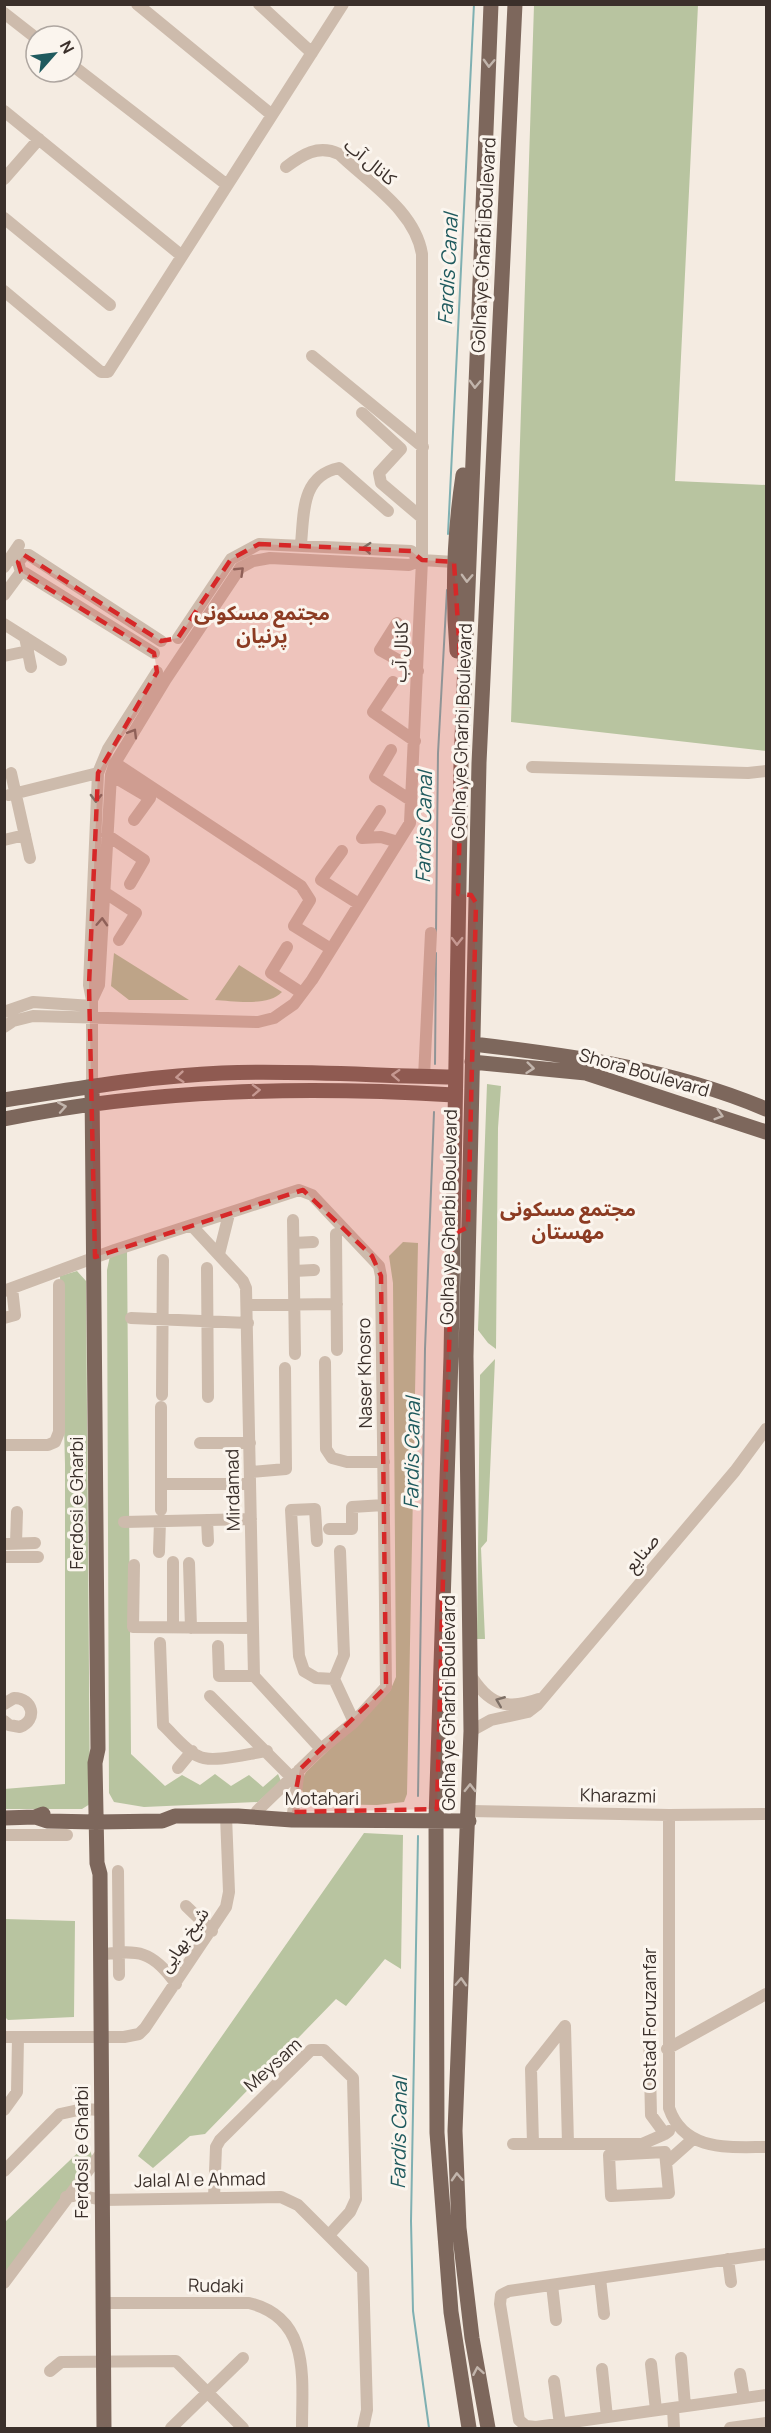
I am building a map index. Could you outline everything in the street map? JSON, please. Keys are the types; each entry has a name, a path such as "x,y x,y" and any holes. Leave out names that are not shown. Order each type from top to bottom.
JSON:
{"main road":[{"name":"Golha ye Gharbi Boulevard","path":"470,2428 451,2312 437,2133 436,1814 463,703 491,4"},
{"name":"Golha ye Gharbi Boulevard","path":"488,2428 472,2338 462,2250 455,2131 471,1731 468,1671 466,1356 480,751 515,4"},
{"path":"463,703 453,604 455,524 473,422"},
{"path":"458,902 465,895 471,895 476,903"},
{"name":"Shora Boulevard","path":"473,1044 589,1058 646,1070 766,1109"},
{"name":"Shora Boulevard","path":"472,1062 586,1073 766,1132"},
{"path":"4,1119 92,1094 222,1073 333,1071 454,1077"},
{"path":"422,1093 429,1086 424,1077"},
{"path":"4,1100 92,1094 280,1090 454,1095"},
{"name":"Ferdosi e Gharbi","path":"92,1094 98,1749 95,1763 100,1817 97,1863 100,1874 104,2428"},
{"path":"452,1229 459,1234 468,1227"},
{"name":"Motahari","path":"4,1818 35,1817 47,1821 100,1817 162,1821 175,1816 256,1814 411,1819 436,1814 469,1816"},
{"path":"292,1816 436,1814"},
{"path":"411,1819 426,1827 436,1841"}],"street":[{"path":"137,4 272,115"},
{"path":"259,4 312,53"},
{"path":"4,291 105,374 344,4"},
{"path":"4,13 24,29"},
{"path":"84,74 227,185"},
{"path":"4,111 182,256"},
{"path":"4,179 39,139"},
{"name":"کانال آب","path":"92,1008 258,1022 274,1018 294,1004 302,993 410,823 422,560 422,254 415,228 339,154 330,150 317,150 303,155 286,168"},
{"path":"4,218 110,305"},
{"path":"312,356 423,447"},
{"path":"363,413 401,449 379,474 381,483 422,517"},
{"path":"301,544 304,503 309,489 324,471 339,468 388,511"},
{"path":"92,1094 90,938 98,773 108,749 184,641 223,569 240,552 259,544 301,544 411,551 422,560"},
{"path":"4,595 19,545"},
{"path":"13,567 21,558 29,555 161,641 184,641"},
{"path":"184,641 240,568 252,561 270,558 409,565 422,560 454,562"},
{"path":"13,567 154,653"},
{"path":"397,623 380,650 418,671"},
{"path":"4,624 61,660"},
{"path":"24,638 31,667"},
{"path":"161,641 154,653 153,663 162,675"},
{"path":"4,656 28,651"},
{"path":"92,1008 99,985 113,769 162,675"},
{"path":"393,682 373,712 415,741"},
{"path":"392,750 375,777 412,801"},
{"path":"532,766 748,773 766,771"},
{"path":"113,769 150,798 134,820"},
{"path":"113,769 301,886 310,900 294,926 331,949"},
{"path":"11,773 13,794 30,858"},
{"path":"13,794 98,773"},
{"path":"380,811 362,838 381,837 398,842"},
{"path":"4,840 25,835"},
{"path":"107,835 144,860 130,884"},
{"path":"342,851 321,880 359,904"},
{"path":"104,892 136,913 119,940"},
{"path":"424,1077 431,933"},
{"path":"287,947 271,973 302,993"},
{"path":"4,1011 33,1002 92,1008"},
{"path":"4,1027 13,1021 33,1016 92,1008"},
{"name":"Naser Khosro","path":"8,1290 95,1257 303,1190 312,1195 379,1266 381,1276 387,1676 382,1694 354,1722 295,1773 256,1814"},
{"path":"219,1254 228,1214"},
{"path":"293,1220 295,1354"},
{"name":"Mirdamad","path":"192,1226 243,1281 247,1305 254,1676"},
{"path":"336,1234 338,1350"},
{"path":"294,1243 313,1242"},
{"path":"159,1552 163,1260"},
{"path":"207,1268 208,1397"},
{"path":"294,1271 314,1270"},
{"path":"4,1445 48,1445 56,1442 59,1432 59,1285"},
{"path":"4,1318 15,1315 8,1290"},
{"path":"247,1305 337,1304"},
{"path":"131,1318 248,1323"},
{"path":"326,1362 326,1449 332,1458 347,1462 384,1462"},
{"path":"161,1484 250,1478 286,1469 285,1368"},
{"name":"صنایع","path":"471,1731 491,1720 528,1712 543,1698 735,1471 766,1429"},
{"path":"200,1443 250,1443"},
{"path":"329,1529 352,1529 352,1507 384,1505"},
{"path":"317,1541 315,1509 291,1510 299,1656 304,1671 316,1678 334,1679"},
{"path":"17,1512 10,1543 35,1543"},
{"path":"124,1522 160,1516 207,1520 251,1519"},
{"path":"207,1520 208,1541"},
{"path":"340,1551 344,1655 334,1679 354,1722"},
{"path":"4,1557 38,1557"},
{"path":"173,1562 173,1627"},
{"path":"189,1563 191,1628"},
{"path":"134,1565 133,1627 253,1628"},
{"path":"160,1643 163,1725 197,1756 214,1759 267,1751"},
{"path":"218,1646 219,1676 254,1676 321,1749"},
{"path":"468,1671 480,1691 502,1705 520,1706 543,1698"},
{"path":"210,1696 267,1751 295,1773 292,1816"},
{"path":"4,1704 14,1698 22,1698 29,1704 32,1713 29,1722 20,1727 9,1725 4,1721"},
{"path":"177,1768 192,1751"},
{"name":"Kharazmi","path":"469,1816 766,1814"},
{"name":"Ostad Foruzanfar","path":"669,1815 667,2049 669,2108 678,2126"},
{"name":"شیخ بهایی","path":"4,2037 101,2037 139,2034 176,1984 226,1907 229,1892 232,1816"},
{"path":"4,1835 67,1835"},
{"path":"118,1871 120,1975"},
{"path":"186,1906 212,1931"},
{"path":"100,1955 120,1952 149,1955 166,1969 176,1984"},
{"path":"667,2049 766,1995"},
{"path":"649,2025 651,2115 665,2134"},
{"path":"533,2144 531,2069 565,2026 568,2144"},
{"path":"4,2110 17,2092 18,2037"},
{"name":"Meysam","path":"214,2198 216,2147 220,2140 311,2050 324,2050 353,2078 356,2199 350,2212 329,2235"},
{"path":"4,2171 60,2114 83,2109 101,2110"},
{"path":"513,2144 642,2144 678,2126 693,2139 716,2146 766,2147"},
{"path":"666,2163 693,2139"},
{"path":"4,2283 66,2197 102,2152"},
{"path":"665,2152 666,2163 669,2193 612,2196 609,2155 665,2152"},
{"name":"Jalal Al e Ahmad","path":"66,2197 79,2194 102,2200 281,2197 298,2205 363,2270 367,2410 363,2428"},
{"path":"766,2254 509,2291 501,2295 500,2304 519,2420 526,2426 560,2424 766,2395"},
{"path":"728,2259 731,2282"},
{"path":"600,2278 604,2314"},
{"path":"552,2285 556,2320"},
{"name":"Rudaki","path":"103,2303 249,2304 271,2311 291,2332 302,2360 302,2428"},
{"path":"171,2428 243,2358"},
{"path":"674,2428 679,2407 681,2358"},
{"path":"50,2371 61,2362 176,2361 243,2428"},
{"path":"651,2364 656,2410"},
{"path":"602,2369 607,2417"},
{"path":"740,2374 744,2398"},
{"path":"554,2381 560,2424"},
{"path":"730,2428 766,2423"}],"highlighted area":[{"path":"259,544 411,551 422,560 454,562 463,703 458,894 471,895 476,903 468,1227 452,1235 437,1809 292,1812 300,1769 386,1687 381,1276 372,1256 303,1190 95,1257 89,985 98,773 157,672 154,653 21,572 18,562 24,555 161,641 178,638 231,559"}],"green space":[{"path":"534,5 698,5 675,481 766,485 766,751 511,722"},
{"path":"114,953 189,1000 129,1000 111,986"},
{"path":"239,965 282,992 268,1000 240,1002 215,1000"},
{"path":"487,1084 501,1086 498,1128 496,1349 478,1330"},
{"path":"403,1242 418,1243 407,1794 404,1802 377,1805 313,1804 305,1798 300,1784 306,1772 390,1691 396,1677 393,1283 389,1256"},
{"path":"127,1250 131,1754 165,1786 182,1775 200,1785 215,1774 231,1786 249,1775 263,1787 278,1774 281,1781 258,1802 144,1807 114,1802 109,1793 107,1270 110,1256"},
{"path":"77,1271 86,1281 90,1804 82,1809 5,1809 4,1789 65,1784 65,1464 60,1276"},
{"path":"495,1359 487,1541 481,1548 485,1639 477,1639 480,1375"},
{"path":"364,1833 403,1835 401,1969 385,1959 346,2006 336,1999 205,2134 190,2136 153,2168 138,2156"},
{"path":"5,1919 75,1921 74,2017 8,2020 5,2017"},
{"path":"88,2143 93,2160 5,2287 5,2222"}],"waterway":[{"name":"Fardis Canal","path":"448,534 474,4"},
{"name":"Fardis Canal","path":"436,932 438,753 447,590"},
{"name":"Fardis Canal","path":"435,1064 436,953"},
{"name":"Fardis Canal","path":"418,1796 425,1349 434,1112"},
{"name":"Fardis Canal","path":"418,1836 411,2221 413,2311 429,2428"}],"district":[{"name":"مجتمع مسکونی پرنیان","path":"262,624"},
{"name":"مجتمع مسکونی مهستان","path":"568,1220"}]}
